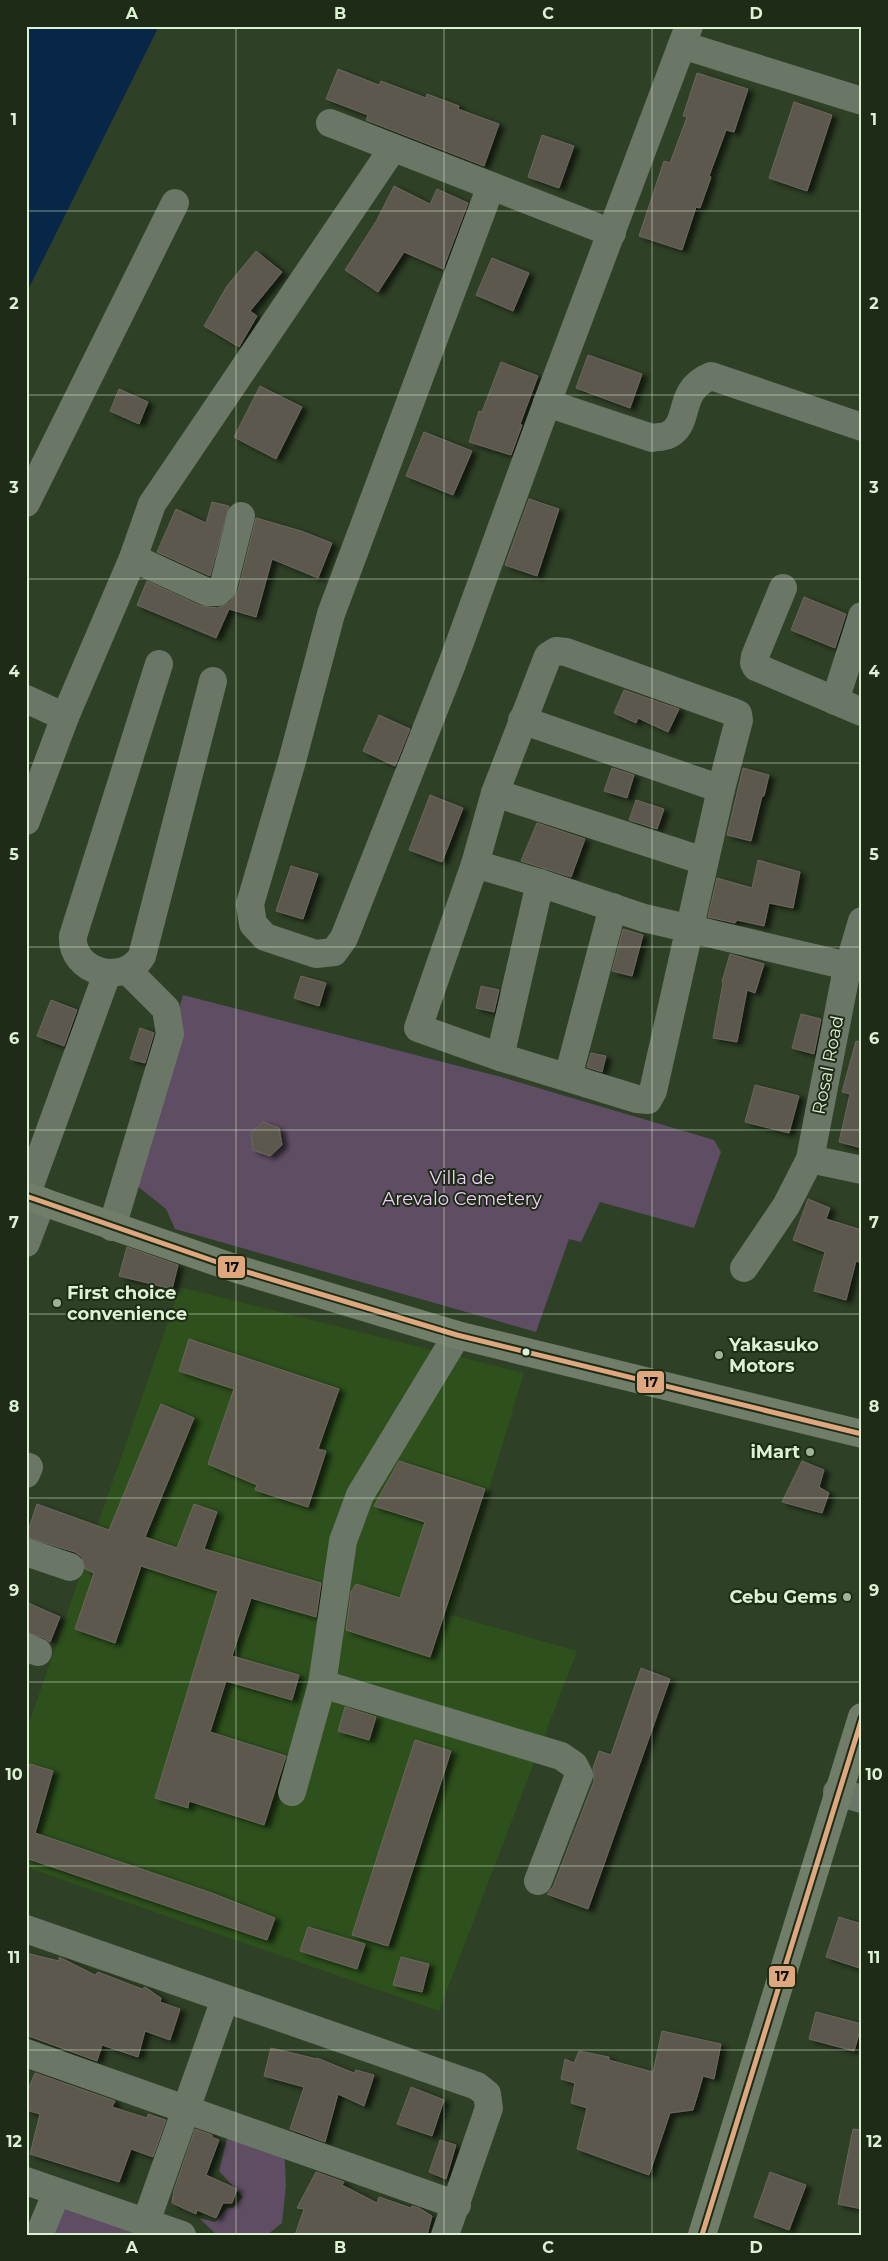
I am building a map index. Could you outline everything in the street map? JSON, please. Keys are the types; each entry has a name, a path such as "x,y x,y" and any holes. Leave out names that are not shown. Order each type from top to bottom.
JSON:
{"main road":[{"path":"34,1199 237,1269 457,1335 862,1434"},
{"path":"702,2235 849,1796 862,1717"}],"street":[{"path":"491,186 330,614 292,761 250,904 253,924 265,937 316,954 334,952 344,938 452,664 547,403 685,36 862,101"},
{"path":"330,123 612,233"},
{"path":"26,822 65,717 133,558 152,504 393,148"},
{"path":"26,503 175,203"},
{"path":"547,403 652,438 669,435 680,424 690,391 700,381 711,376 862,427"},
{"path":"133,558 207,592 218,592 223,587 241,516"},
{"path":"783,588 754,663 756,667 862,712"},
{"path":"835,701 862,616"},
{"path":"556,651 566,652 738,714 739,720 704,861 653,1091 648,1100 637,1099 500,1057 418,1028 474,864 495,793 522,720 548,656 556,651"},
{"path":"112,1227 170,1034 166,1009 117,972 84,964 77,957 72,944 159,664"},
{"path":"26,1243 34,1199 117,972 138,963 142,956 213,681"},
{"path":"26,699 65,717"},
{"path":"522,720 721,789"},
{"path":"495,793 704,861"},
{"path":"474,864 540,883 644,918 689,928 851,976"},
{"path":"500,1057 540,883"},
{"path":"568,1077 613,907"},
{"name":"Rosal Road","path":"744,1268 786,1206 810,1159 862,921"},
{"path":"810,1159 862,1170"},
{"path":"292,1792 322,1684 343,1541 360,1494 457,1335"},
{"path":"26,1552 70,1567"},
{"path":"322,1684 561,1756 574,1765 579,1775 538,1881"},
{"path":"26,1930 477,2086 487,2094 489,2108 445,2235"},
{"path":"146,2222 225,1999"},
{"path":"26,2053 456,2205"},
{"path":"26,2181 182,2235"},
{"path":"39,2235 57,2192"}],"shaded area":[{"path":"180,1287 524,1373 451,1615 577,1651 439,2011 26,1867 26,1732"}],"green space":[{"name":"Villa de Arevalo Cemetery","path":"183,995 505,1078 714,1140 721,1152 694,1228 600,1202 581,1242 569,1239 536,1332 175,1229 166,1209 131,1181"},
{"path":"229,2131 284,2145 286,2186 282,2223 267,2235 217,2235 199,2218 215,2222 227,2208 233,2208 243,2197 219,2171"},
{"path":"63,2196 166,2235 48,2235"}],"water":[{"path":"26,26 159,26 26,294"}],"building":[{"path":"338,69 379,85 381,81 426,98 427,94 459,106 458,109 499,124 484,166 366,120 368,115 326,99"},
{"path":"697,73 748,89 734,132 726,130 709,176 711,177 700,208 696,207 682,250 639,236 664,161 670,163 687,117 683,116"},
{"path":"794,102 832,115 807,191 769,178"},
{"path":"542,135 574,146 559,188 528,177"},
{"path":"394,186 430,204 437,189 468,203 443,269 404,252 378,292 345,270 377,220"},
{"path":"256,251 282,272 250,311 257,316 239,347 204,326 227,286"},
{"path":"492,258 529,273 513,311 476,295"},
{"path":"588,355 642,374 630,408 576,388"},
{"path":"501,362 538,376 520,424 522,425 511,455 469,442 479,411 482,412"},
{"path":"260,386 302,407 276,459 234,437"},
{"path":"119,389 148,402 139,424 110,411"},
{"path":"424,432 472,451 453,495 406,476"},
{"path":"529,499 559,509 537,576 505,565"},
{"path":"212,502 229,506 210,576 157,552 176,509 206,523"},
{"path":"256,518 301,531 332,543 318,578 272,559 256,617 229,609 216,638 137,605 147,581 201,606 218,608 229,603 238,591"},
{"path":"804,597 846,614 835,648 791,630"},
{"path":"624,690 679,709 668,732 638,718 636,723 614,713"},
{"path":"379,715 410,729 395,766 363,751"},
{"path":"612,768 634,775 627,798 604,791"},
{"path":"743,768 769,775 751,841 727,835"},
{"path":"430,795 463,808 442,862 409,850"},
{"path":"636,800 664,809 657,829 629,820"},
{"path":"537,823 585,839 571,877 521,861"},
{"path":"758,860 800,872 793,908 769,903 764,926 737,920 735,923 708,917 717,878 752,888"},
{"path":"291,866 318,874 303,919 276,911"},
{"path":"623,929 643,935 632,976 612,971"},
{"path":"730,954 764,964 755,993 747,990 737,1042 713,1038 722,982"},
{"path":"301,976 326,983 319,1006 294,998"},
{"path":"481,986 499,990 494,1012 476,1008"},
{"path":"51,1000 77,1010 64,1046 37,1036"},
{"path":"801,1014 821,1019 814,1054 792,1048"},
{"path":"140,1028 154,1033 145,1063 130,1059"},
{"path":"856,1041 862,1042 862,1148 839,1142 850,1094 842,1092"},
{"path":"591,1053 606,1056 602,1072 587,1067"},
{"path":"755,1085 799,1096 789,1133 745,1122"},
{"path":"263,1122 279,1128 282,1145 270,1156 253,1150 251,1133"},
{"path":"808,1199 830,1208 826,1219 862,1230 862,1263 856,1261 846,1300 814,1291 825,1252 793,1240"},
{"path":"127,1247 178,1265 172,1289 119,1276"},
{"path":"189,1339 339,1389 318,1449 326,1451 308,1507 255,1490 257,1485 208,1464 234,1389 179,1371"},
{"path":"161,1404 194,1418 145,1537 177,1548 194,1504 217,1512 204,1549 321,1583 316,1617 251,1598 232,1656 299,1675 292,1700 226,1681 210,1732 286,1756 264,1825 189,1801 188,1808 155,1798 218,1591 141,1566 115,1643 75,1629 94,1573 85,1569 82,1557 75,1552 26,1537 37,1504 109,1530"},
{"path":"399,1461 485,1489 430,1657 346,1630 351,1592 356,1584 400,1598 425,1522 374,1506"},
{"path":"802,1461 824,1470 819,1487 829,1493 822,1513 782,1502"},
{"path":"26,1602 60,1617 50,1642 26,1632"},
{"path":"641,1668 670,1679 588,1909 547,1894 553,1887 594,1781 593,1768 599,1751 611,1755"},
{"path":"345,1707 376,1717 369,1740 338,1731"},
{"path":"415,1740 451,1751 388,1946 352,1935"},
{"path":"30,1764 53,1771 35,1833 212,1893 275,1918 267,1940 26,1858 26,1777"},
{"path":"839,1917 862,1924 862,1969 826,1957"},
{"path":"308,1927 365,1944 357,1969 300,1951"},
{"path":"26,1953 59,1961 59,1957 95,1975 98,1972 142,1989 145,1987 161,1998 160,2002 180,2009 170,2040 145,2031 138,2057 102,2045 97,2061 26,2035"},
{"path":"401,1957 429,1964 422,1992 393,1985"},
{"path":"816,2012 862,2024 854,2051 809,2039"},
{"path":"662,2031 721,2044 714,2079 703,2076 693,2110 670,2113 649,2175 577,2149 587,2108 571,2103 575,2083 561,2079 565,2059 574,2063 579,2051 609,2057 609,2060 653,2072"},
{"path":"271,2048 317,2058 354,2073 356,2070 374,2075 364,2106 338,2094 325,2142 290,2129 304,2087 264,2076"},
{"path":"35,2073 115,2101 112,2107 147,2118 148,2114 166,2120 153,2157 131,2149 119,2182 30,2154 40,2114 26,2110 26,2094"},
{"path":"411,2087 444,2100 432,2136 397,2124"},
{"path":"195,2129 212,2135 212,2137 219,2140 206,2175 237,2189 232,2203 223,2203 216,2218 197,2210 196,2214 172,2203 174,2190"},
{"path":"853,2129 862,2130 862,2209 838,2204"},
{"path":"440,2140 456,2145 446,2179 429,2172"},
{"path":"316,2172 344,2182 342,2185 377,2203 379,2197 411,2208 412,2206 419,2208 432,2216 427,2235 295,2235 304,2209 297,2208"},
{"path":"770,2172 806,2185 789,2230 754,2217"}],"transit line":[{"name":"17","path":"26,1196 237,1269 457,1335 862,1434"},
{"name":"17","path":"702,2235 862,1718"}],"place":[{"name":"First choice convenience","path":"57,1303"},
{"name":"Yakasuko Motors","path":"719,1355"},
{"name":"iMart","path":"810,1452"},
{"name":"Cebu Gems","path":"847,1597"}]}
